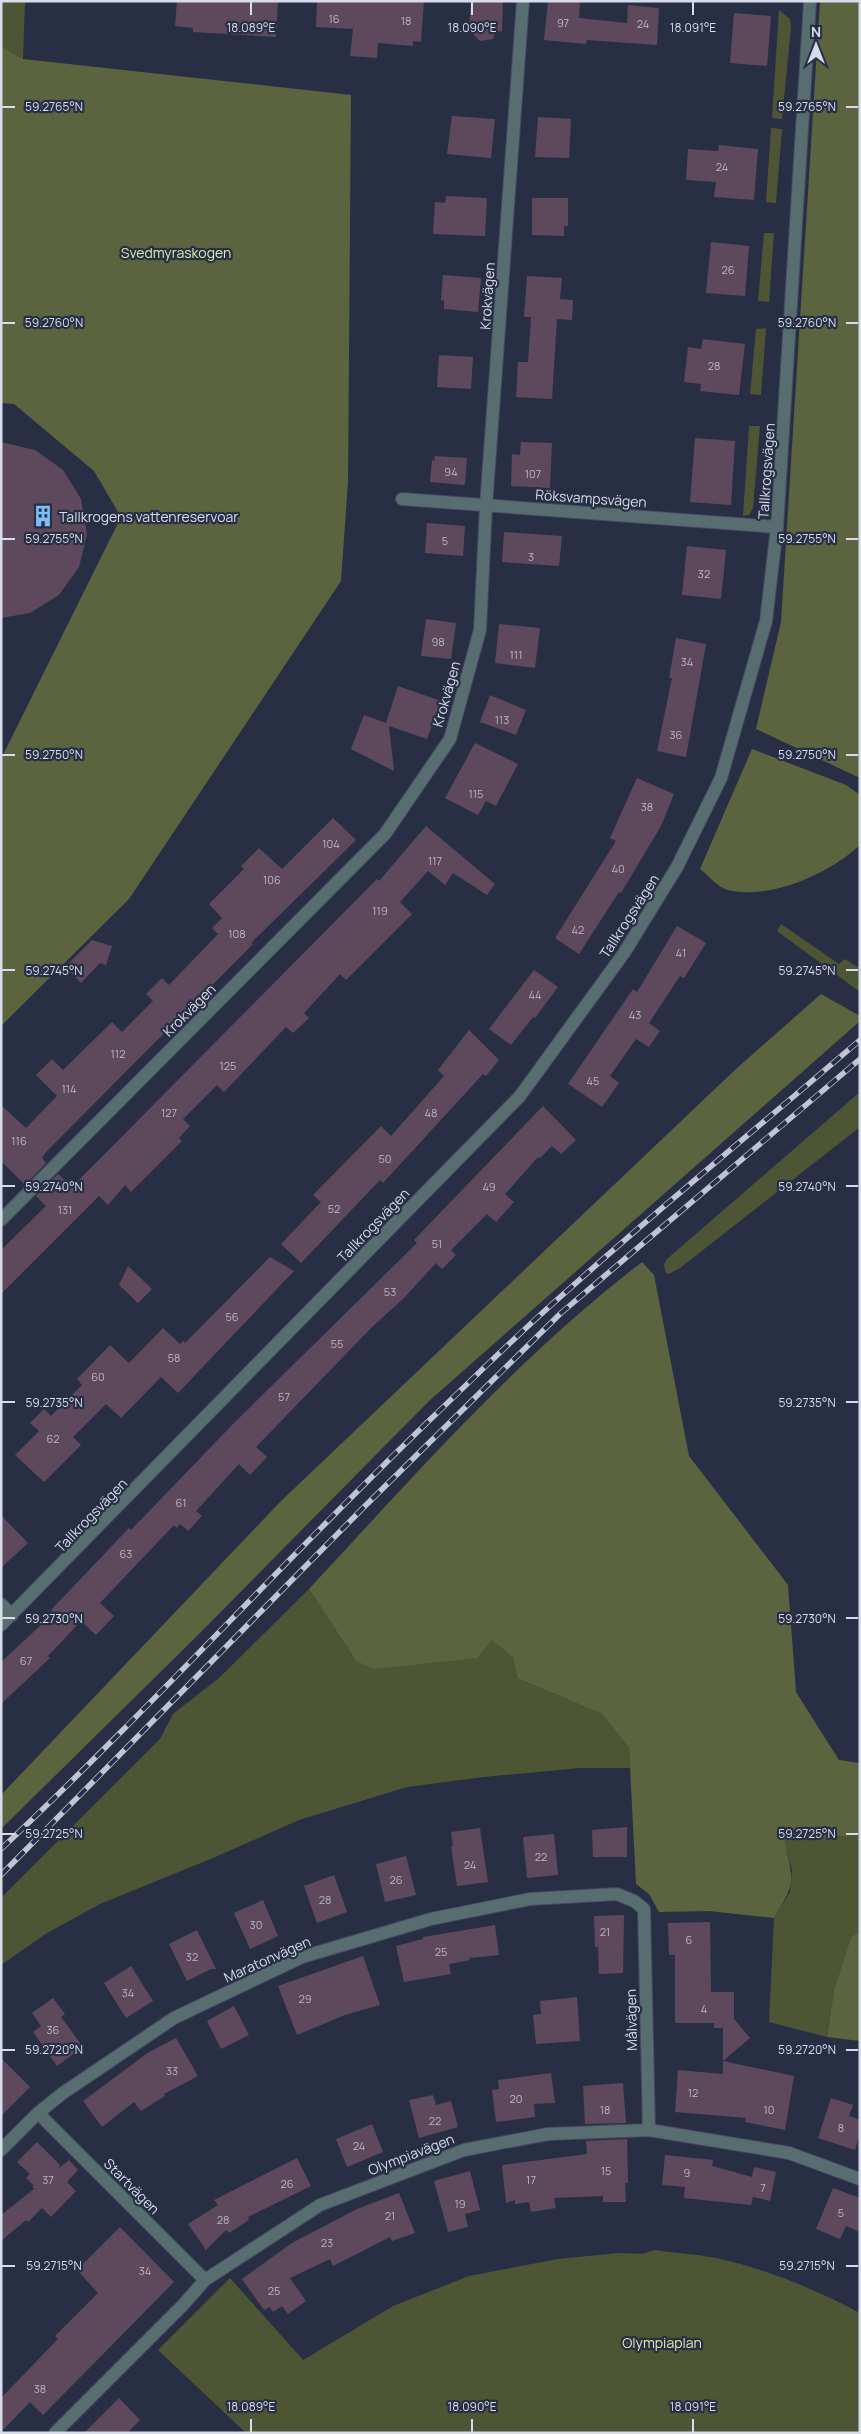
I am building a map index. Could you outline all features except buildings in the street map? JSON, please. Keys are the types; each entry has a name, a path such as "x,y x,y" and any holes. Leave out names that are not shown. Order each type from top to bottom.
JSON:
{"street":[{"name":"Krokvägen","path":"1,1220 385,834 450,739 480,630 486,506 523,1"},
{"name":"Tallkrogsvägen","path":"1,1626 520,1096 624,953 677,867 721,778 766,621 778,527 810,1"},
{"name":"Röksvampsvägen","path":"402,499 778,527"},
{"path":"1,1604 12,1615"},
{"name":"Maratonvägen","path":"1,2150 38,2113 63,2093 174,2018 302,1957 431,1919 530,1899 618,1894 634,1901 644,1909"},
{"name":"Målvägen","path":"644,1909 649,2130"},
{"name":"Startvägen","path":"38,2113 205,2280"},
{"name":"Olympiavägen","path":"61,2431 205,2280 320,2206 464,2150 548,2134 649,2130 789,2153 860,2179"}],"green space":[{"path":"1,1 25,1 23,59 1,46"},
{"path":"820,1 860,1 860,778 756,729 781,622"},
{"path":"779,10 790,19 791,27 782,119 772,118"},
{"name":"Svedmyraskogen","path":"1,46 23,59 351,95 348,482 341,581 129,899 1,1026 1,759 121,517 94,471 14,404 1,403"},
{"path":"771,128 782,129 776,203 766,202"},
{"path":"764,233 774,233 769,302 758,301"},
{"path":"766,328 761,395 750,394 756,329"},
{"path":"749,426 760,426 753,508 749,515 743,516"},
{"path":"752,749 846,785 860,795 860,845 847,856 816,875 780,888 744,892 724,889 713,881 700,869"},
{"path":"781,924 839,964 845,959 857,967 860,965 860,992 777,931"},
{"path":"821,994 860,1016 860,1021 429,1401 196,1637 1,1829 1,1795 281,1501 737,1068"},
{"path":"860,1092 860,1127 680,1268 669,1274 666,1273 664,1265 667,1259"},
{"path":"642,1262 654,1275 689,1456 788,1585 796,1692 839,1760 860,1763 860,1835 784,1840 791,1873 790,1888 774,1918 709,1911 659,1912 649,1894 636,1884 629,1748 602,1714 517,1678 513,1657 491,1640 477,1658 374,1669 356,1661 309,1589 428,1460 510,1377 596,1299"},
{"path":"309,1589 356,1661 491,1640 513,1657 517,1678 602,1714 629,1748 630,1768 580,1768 484,1777 407,1787 299,1820 213,1858 100,1904 47,1933 1,1965 1,1898 160,1739 173,1714 219,1678"},
{"path":"860,1835 860,1931 851,1937 834,1990 827,2037 769,2022 774,1918 790,1892 792,1870 783,1840"},
{"path":"860,1931 860,2041 827,2037 834,1990 851,1937"},
{"name":"Olympiaplan","path":"654,2250 734,2262 808,2288 860,2313 860,2433 246,2433 158,2350 230,2278 303,2360 393,2306 469,2276 558,2259 618,2253 643,2254"}],"railway":[{"path":"1,1849 112,1741 382,1467 517,1336 640,1227 860,1040"},
{"path":"1,1875 365,1506 561,1313 860,1059"}],"place":[{"name":"Tallkrogens vattenreservoar","path":"43,516"}]}
